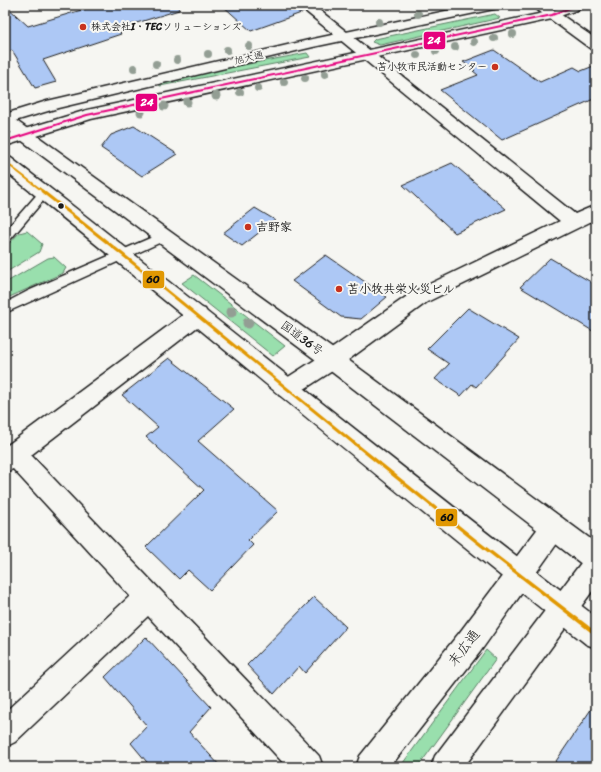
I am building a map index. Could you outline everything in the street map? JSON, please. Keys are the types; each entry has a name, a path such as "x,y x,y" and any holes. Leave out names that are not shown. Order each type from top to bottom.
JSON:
{"main road":[{"path":"304,5 573,222"},
{"name":"旭大通","path":"5,120 61,103 343,37 494,5"},
{"path":"538,5 596,46"},
{"name":"旭大通","path":"5,141 87,115 552,15 577,5"},
{"name":"国道36号","path":"5,120 332,360 596,559"},
{"path":"5,162 198,315 287,390 519,575 596,634"},
{"path":"287,390 332,360 420,297 596,211"},
{"path":"198,315 10,457 148,597 308,767"},
{"name":"末広通","path":"371,767 470,642 554,527"},
{"path":"454,764 563,608 596,564"},
{"path":"5,732 148,597"}],"lane":[{"path":"5,238 44,193"},
{"path":"5,308 32,294 164,236"}],"green space":[{"path":"495,14 500,18 380,45 372,42 375,39"},
{"path":"307,53 310,57 160,86 158,81"},
{"path":"27,231 42,244 39,252 5,273 5,248 19,233"},
{"path":"54,257 66,268 63,273 5,299 5,283 48,258"},
{"path":"194,275 285,346 273,356 182,283"},
{"path":"486,650 496,659 418,767 400,767"}],"building":[{"path":"5,5 28,26 98,5 178,5 179,10 117,29 121,34 43,60 56,82 35,88 12,50 5,54"},
{"path":"222,5 297,5 304,12 251,31"},
{"path":"494,50 540,82 574,67 581,71 596,65 596,98 502,140 440,90 478,75 473,71 475,70 463,62"},
{"path":"134,126 177,154 142,176 101,148 111,135"},
{"path":"452,163 506,209 455,233 403,185"},
{"path":"255,208 275,220 242,246 223,233"},
{"name":"苫小牧共栄火災ビル","path":"326,255 387,297 361,319 341,317 292,281"},
{"path":"550,258 596,285 596,333 520,287"},
{"path":"468,308 519,339 476,387 472,384 461,396 435,379 449,364 427,349"},
{"path":"169,358 234,409 198,441 278,511 248,540 253,545 210,590 188,570 179,579 146,547 204,490 146,437 158,427 122,395"},
{"path":"314,597 346,627 305,673 299,666 274,694 247,665"},
{"path":"146,637 211,707 189,732 221,767 151,767 131,743 147,726 105,677"},
{"path":"596,702 596,767 552,767"}],"transit line":[{"name":"24","path":"5,141 87,115 552,15 577,5"},
{"name":"60","path":"5,162 122,254 476,541 596,634"}],"place":[{"name":"株式会社I・TECソリューションズ","path":"83,27"},
{"name":"苫小牧市民活動センター","path":"495,67"},
{"name":"吉野家","path":"248,227"},
{"name":"苫小牧共栄火災ビル","path":"339,289"}]}
